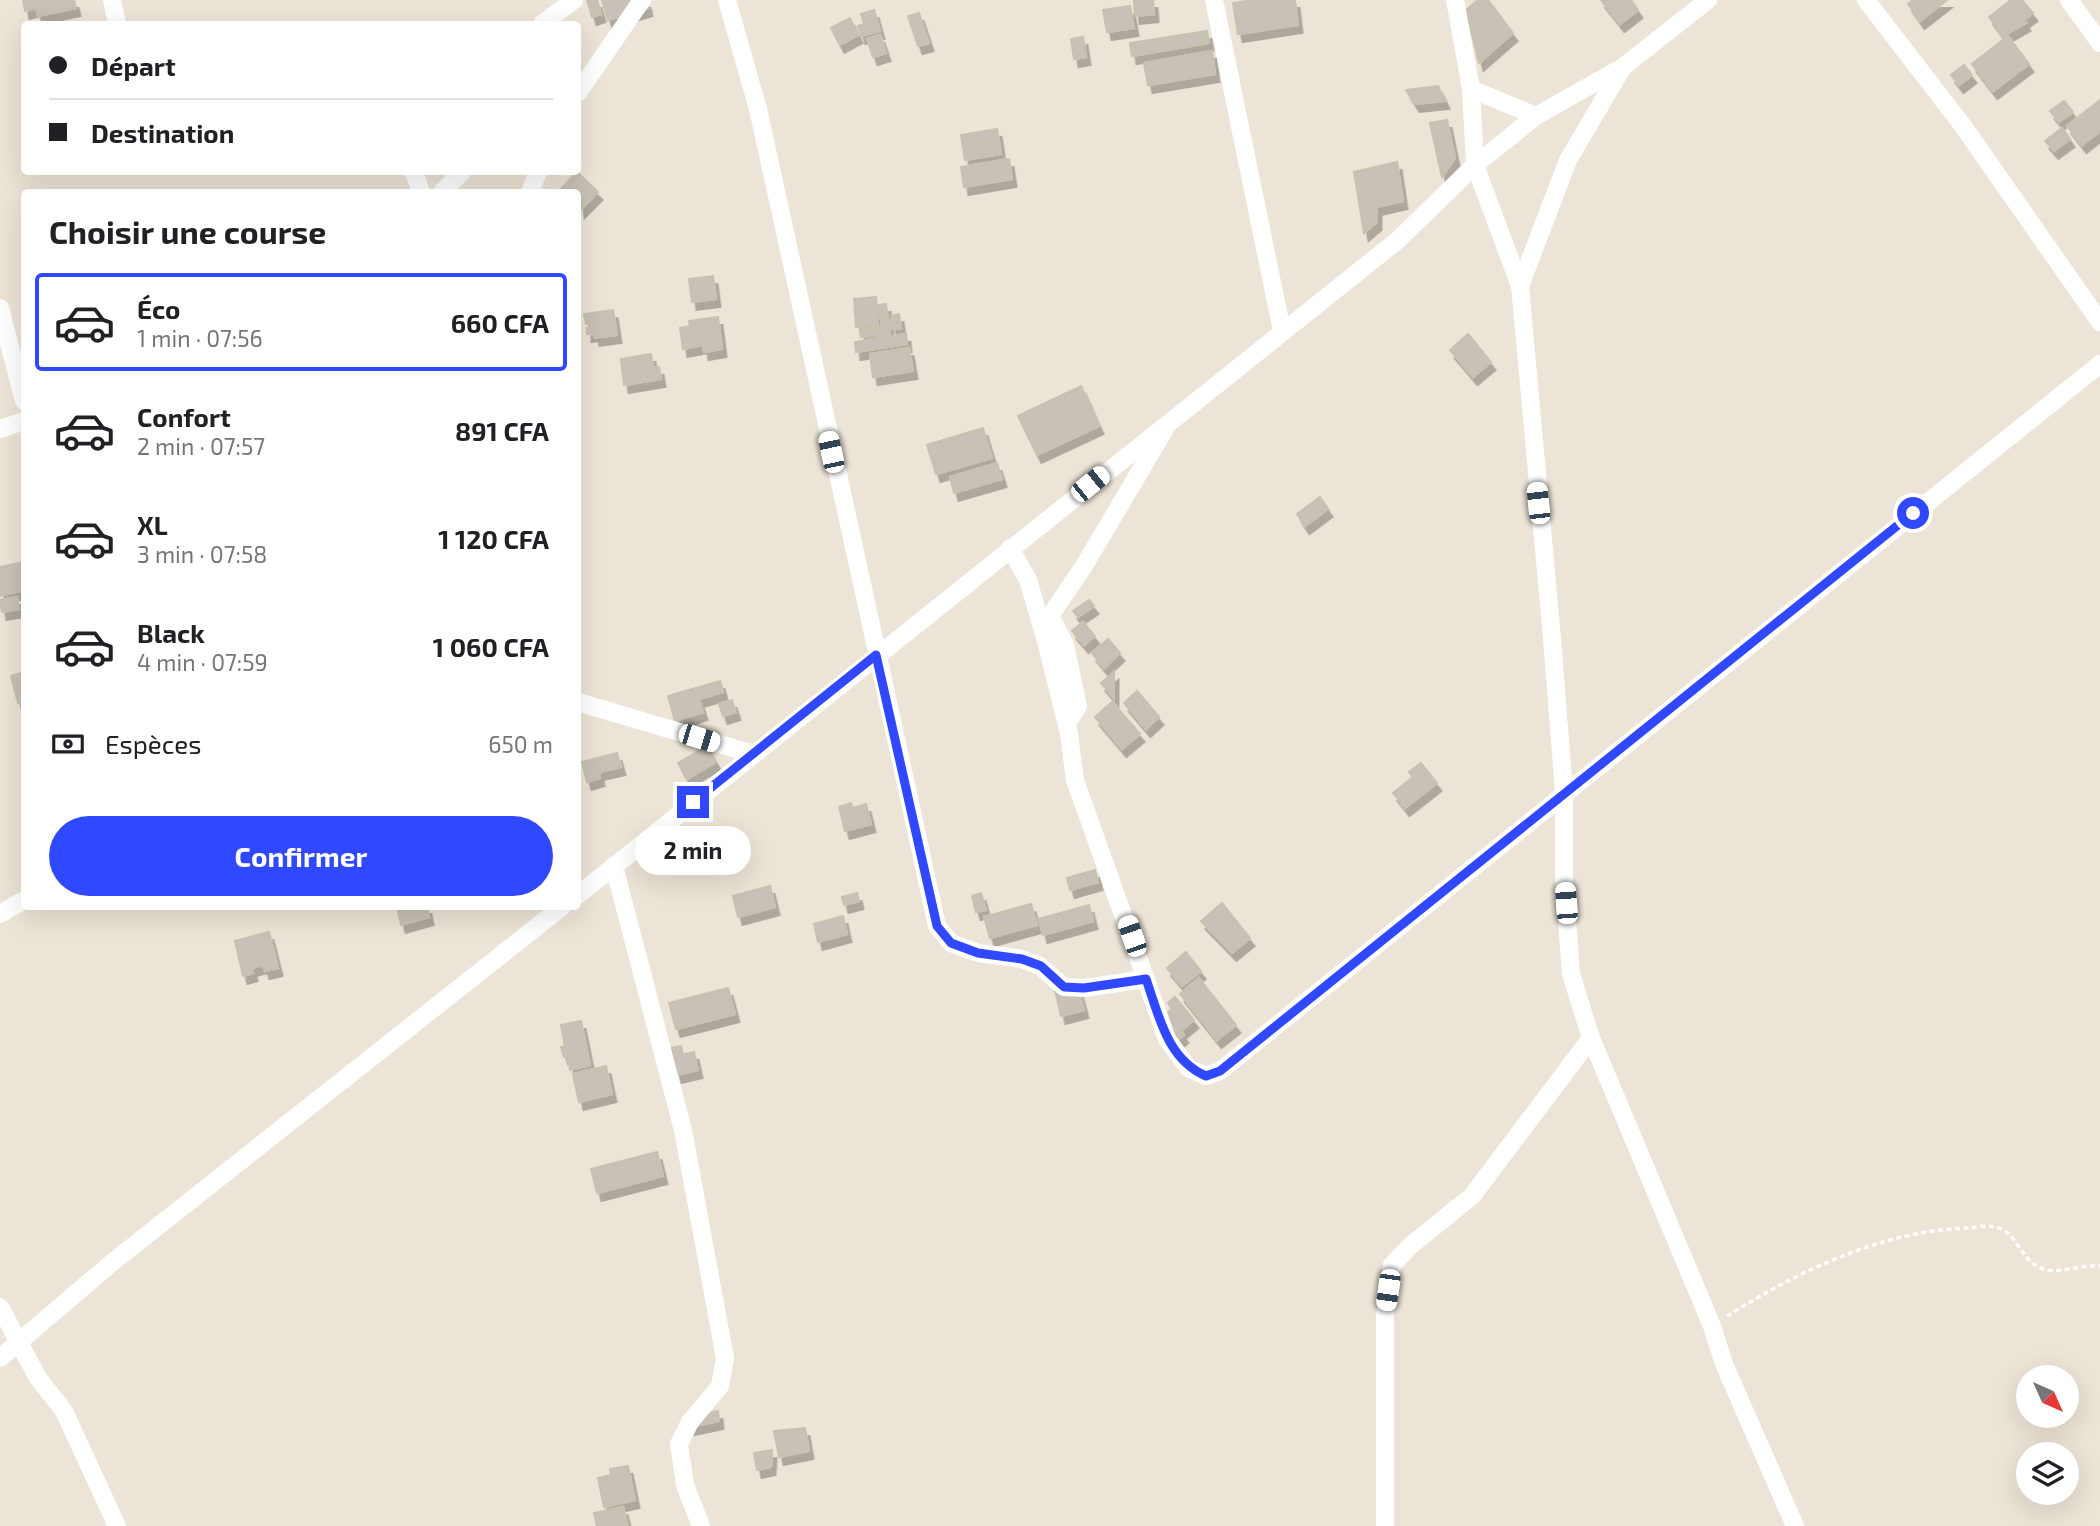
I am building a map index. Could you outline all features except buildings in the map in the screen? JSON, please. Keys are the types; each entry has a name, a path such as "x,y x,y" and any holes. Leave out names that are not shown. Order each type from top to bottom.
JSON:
{"street":[{"path":"112,0 116,21"},
{"path":"546,21 573,0"},
{"path":"581,89 642,0"},
{"path":"727,0 758,109 937,926 951,943 978,953 1022,959 1041,966 1064,987 1084,988 1146,979"},
{"path":"1214,0 1282,331"},
{"path":"1455,0 1471,89 1475,165 1520,286 1564,792 1564,880 1571,974 1591,1038 1712,1325 1724,1364 1795,1526"},
{"path":"581,893 1398,240 1475,165 1536,116 1623,67 1708,0"},
{"path":"1866,0 1963,126 2100,322"},
{"path":"2070,0 2085,27 2100,43"},
{"path":"1520,286 1568,160 1623,67"},
{"path":"1471,89 1536,116"},
{"path":"445,189 460,175"},
{"path":"0,308 21,389"},
{"path":"1010,548 1028,580 1067,723 1075,780 1167,1039 1188,1068 1206,1076 1220,1071 1859,555 2020,431 2100,364"},
{"path":"1067,723 1078,706 1065,645 1050,616 1084,566 1170,420"},
{"path":"0,429 21,422"},
{"path":"581,703 752,754"},
{"path":"614,866 683,1130 725,1358 720,1386 690,1422 679,1444 685,1485 701,1526"},
{"path":"0,914 21,902"},
{"path":"0,1359 19,1339 557,910"},
{"path":"1385,1526 1385,1315 1392,1265 1410,1246 1472,1196 1591,1038"},
{"path":"0,1307 38,1378 64,1411 117,1526"}],"path":[{"path":"1712,1325 1783,1281 1859,1250 1932,1228 1996,1227 2011,1235 2027,1261 2047,1270 2100,1266"}],"route":[{"path":"693,802 876,655 937,926 951,943 978,953 1022,959 1041,966 1064,987 1084,988 1146,979 1167,1039 1188,1068 1206,1076 1220,1071 1913,513"}]}
